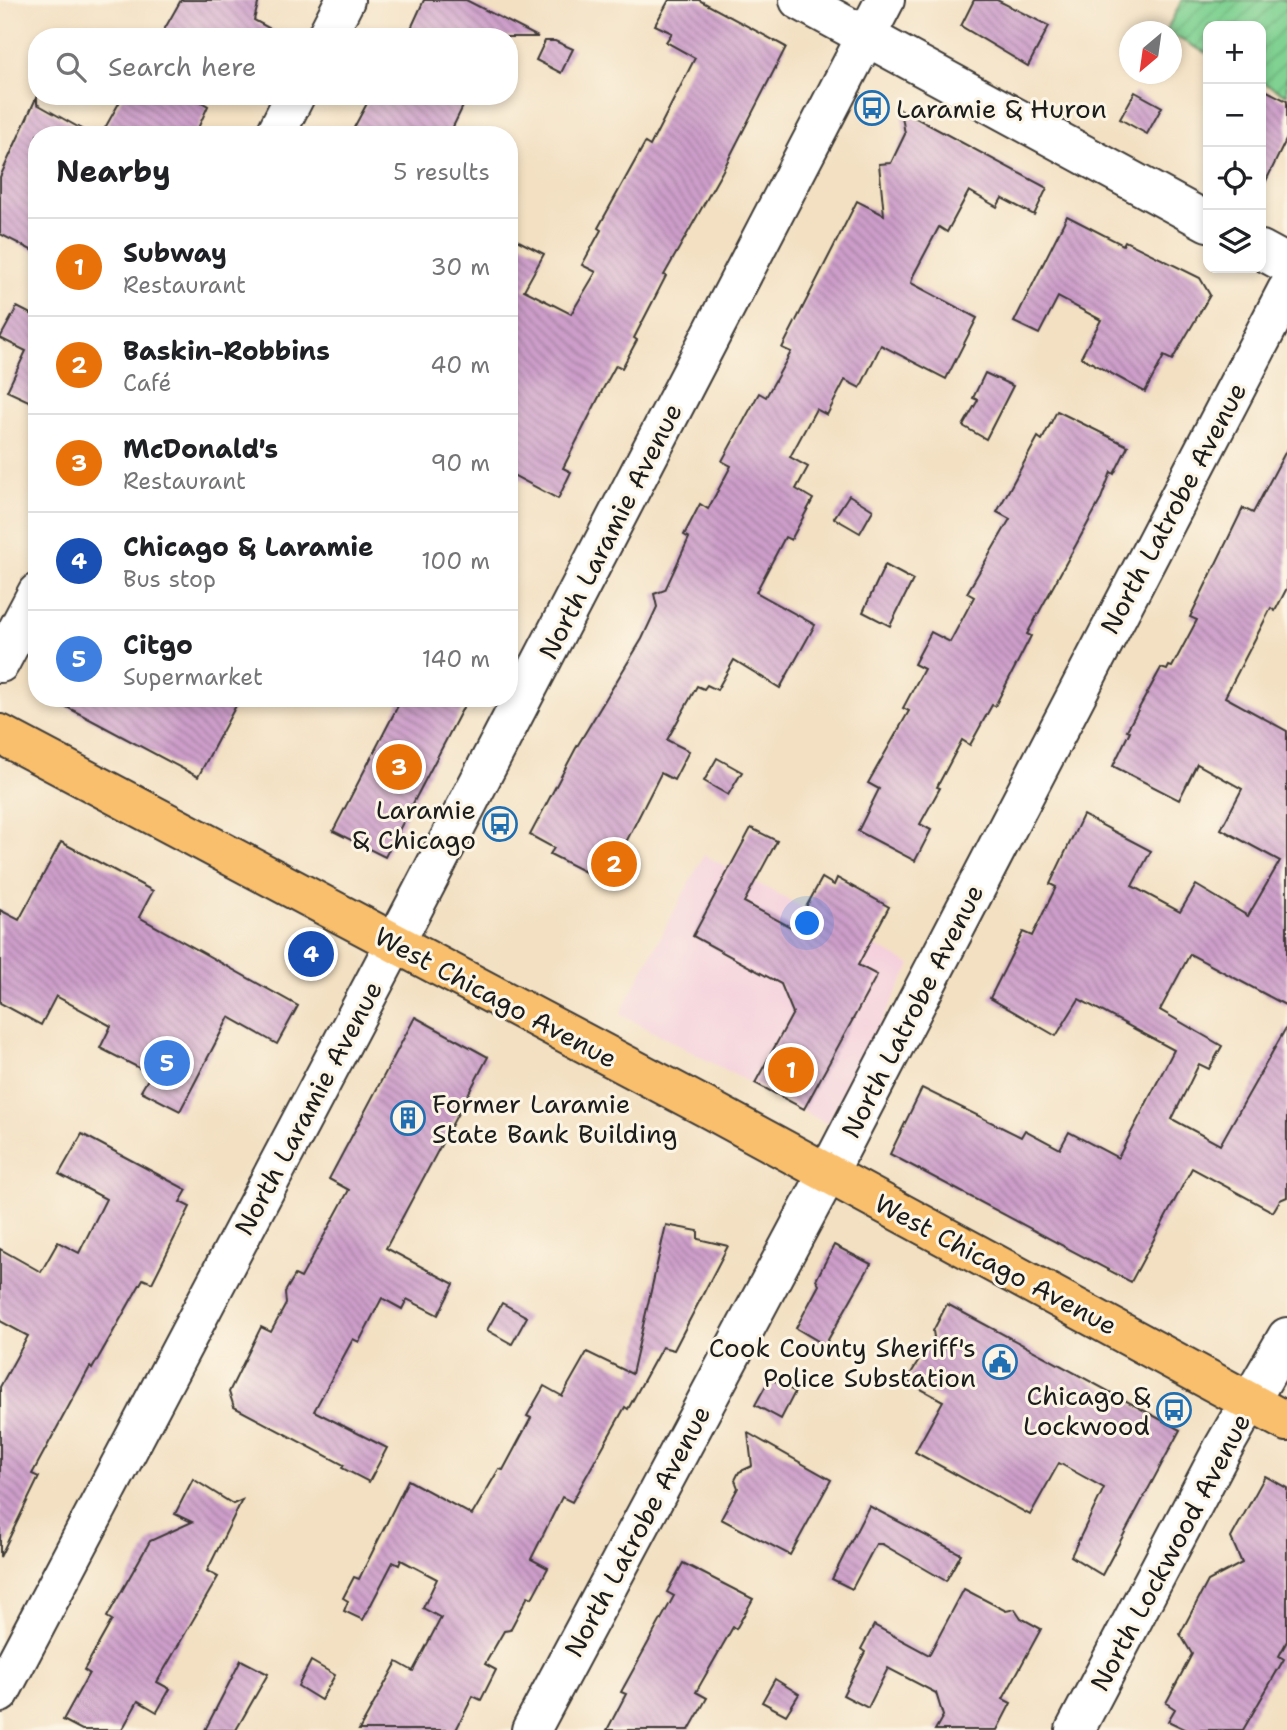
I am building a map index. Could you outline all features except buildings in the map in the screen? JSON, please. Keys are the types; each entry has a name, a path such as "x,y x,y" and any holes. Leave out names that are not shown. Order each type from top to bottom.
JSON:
{"main road":[{"name":"West Chicago Avenue","path":"0,734 828,1173 1287,1422"}],"street":[{"path":"331,28 345,0"},
{"path":"799,0 1203,219"},
{"name":"North Laramie Avenue","path":"518,705 885,0"},
{"path":"280,126 290,105"},
{"path":"1266,253 1287,264"},
{"name":"North Latrobe Avenue","path":"531,1730 828,1173 1287,290"},
{"path":"0,663 28,610"},
{"name":"North Laramie Avenue","path":"0,1693 517,707"},
{"name":"North Lockwood Avenue","path":"1075,1730 1287,1337"}],"shaded area":[{"path":"704,855 911,965 827,1124 620,1014"}],"green space":[{"path":"1182,0 1287,0 1287,95 1266,84 1266,21 1203,21 1203,51 1182,40 1182,21 1171,21"}],"place":[{"name":"Laramie & Huron","path":"872,108"},
{"name":"McDonald's","path":"399,767"},
{"name":"Laramie & Chicago","path":"500,824"},
{"name":"Baskin-Robbins","path":"614,864"},
{"name":"Chicago & Laramie","path":"311,954"},
{"name":"Citgo","path":"167,1063"},
{"name":"Subway","path":"791,1070"},
{"name":"Former Laramie State Bank Building","path":"408,1118"},
{"name":"Cook County Sheriff's Police Substation","path":"1000,1362"},
{"name":"Chicago & Lockwood","path":"1174,1410"}]}
